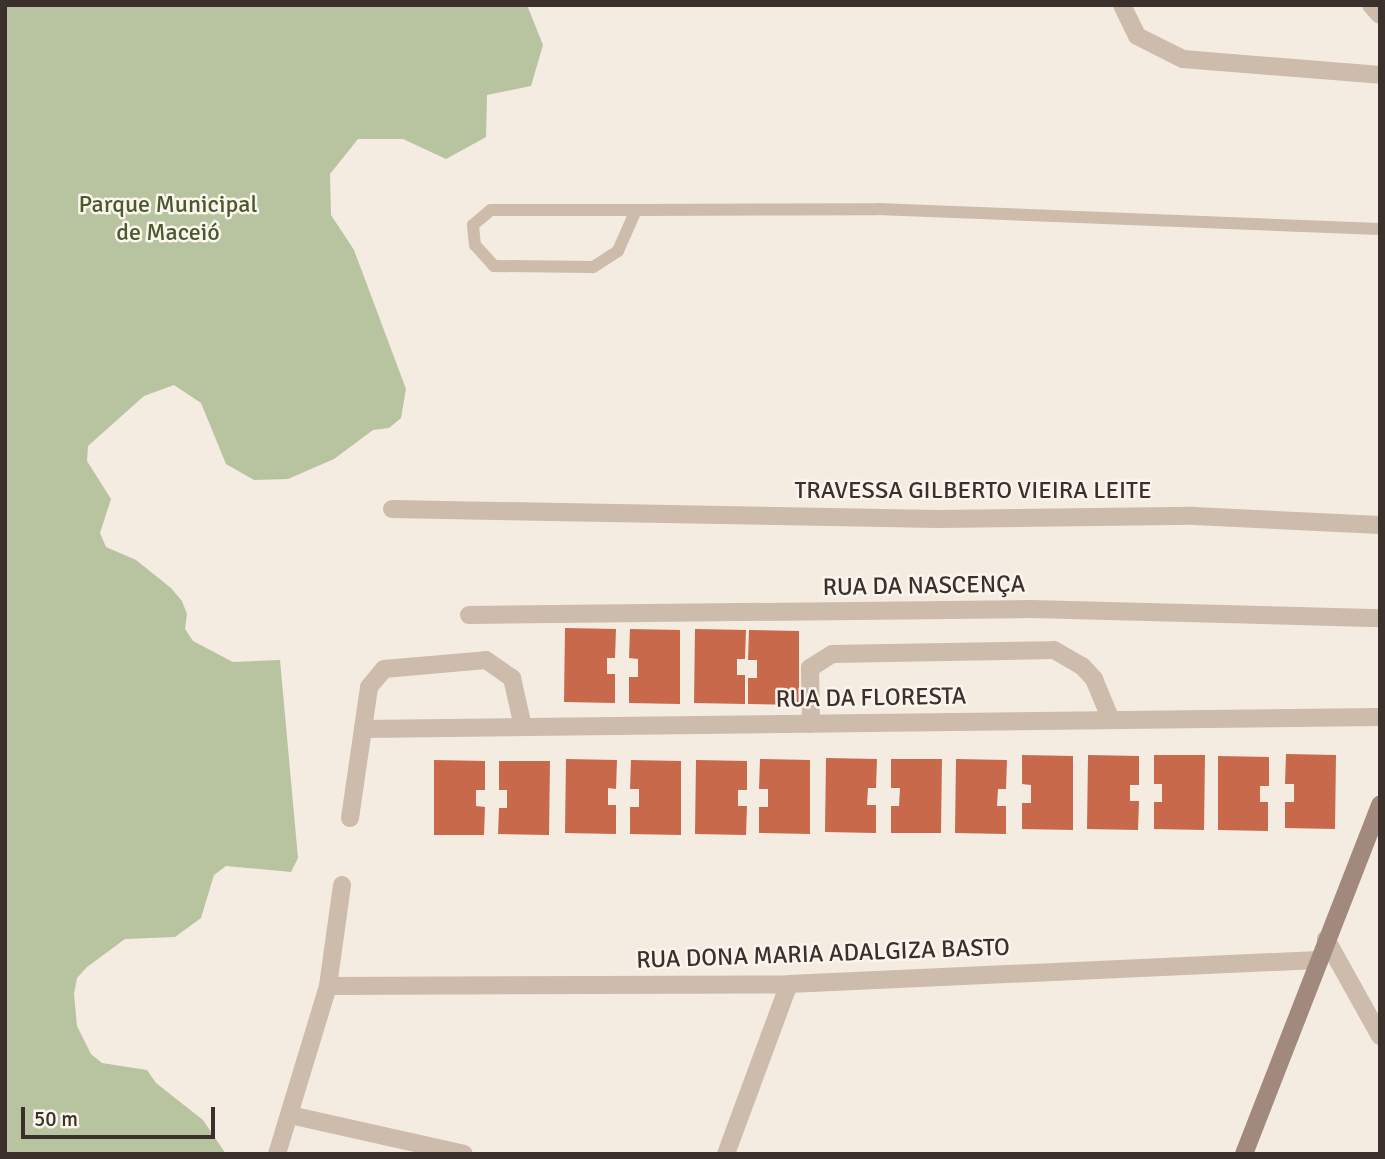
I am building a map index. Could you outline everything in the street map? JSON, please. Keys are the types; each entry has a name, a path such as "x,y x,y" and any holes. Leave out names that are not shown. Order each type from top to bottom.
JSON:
{"street":[{"path":"1122,5 1137,36 1183,59 1380,75"},
{"path":"1371,5 1380,15"},
{"name":"TRAVESSA GILBERTO VIEIRA LEITE","path":"392,509 938,519 1194,516 1380,525"},
{"name":"RUA DA NASCENÇA","path":"468,615 1031,609 1380,618"},
{"path":"811,724 810,668 832,654 1040,650 1054,650 1082,666 1094,679 1111,720"},
{"path":"350,818 369,687 384,669 486,660 512,678 523,727"},
{"name":"RUA DA FLORESTA","path":"363,729 1380,717"},
{"path":"1244,1154 1380,805"},
{"path":"277,1154 328,986 342,885"},
{"path":"1326,939 1380,1036"},
{"name":"RUA DONA MARIA ADALGIZA BASTO","path":"328,986 789,984 1318,960"},
{"path":"726,1154 789,984"},
{"path":"290,1115 464,1154"}],"lane":[{"path":"636,209 618,251 593,267 494,266 475,245 472,225 491,210 636,209 877,209 1380,229"}],"green space":[{"name":"Parque Municipal de Maceió","path":"5,5 527,5 543,45 531,86 487,95 486,137 446,159 403,139 358,139 330,174 331,215 354,250 406,389 401,418 389,428 373,430 334,459 288,479 254,480 226,464 201,403 174,385 144,396 88,446 87,461 111,499 100,533 106,547 136,560 171,588 182,601 187,614 185,629 193,641 233,662 280,660 298,858 291,872 226,866 214,875 201,918 175,937 125,939 87,967 77,978 74,994 77,1026 91,1054 102,1063 147,1070 156,1083 203,1120 226,1154 5,1154"}],"building":[{"path":"565,628 616,629 615,658 607,658 607,674 615,674 615,703 564,702"},
{"path":"630,629 680,630 680,704 629,703 629,677 638,677 638,659 629,658"},
{"path":"695,629 746,630 745,659 737,659 737,675 745,675 745,704 694,703"},
{"path":"749,630 799,631 799,705 748,704 748,678 757,678 757,660 748,660"},
{"path":"1286,754 1336,755 1335,829 1285,828 1285,802 1294,802 1294,784 1285,784"},
{"path":"1022,755 1073,756 1073,830 1022,829 1022,803 1031,803 1031,785 1022,784"},
{"path":"1088,755 1139,756 1139,785 1130,785 1130,801 1139,801 1138,830 1087,829"},
{"path":"1154,755 1205,755 1204,830 1154,829 1154,802 1162,802 1162,784 1154,784"},
{"path":"1218,756 1269,757 1269,786 1260,786 1260,802 1268,802 1268,831 1218,830"},
{"path":"826,758 877,759 876,788 868,788 867,805 876,805 876,833 825,832"},
{"path":"566,759 617,760 616,789 608,788 608,805 616,805 616,834 565,833"},
{"path":"760,759 810,760 810,834 759,833 759,807 768,807 768,789 759,789"},
{"path":"891,759 942,759 941,833 891,833 891,806 899,806 900,788 891,788"},
{"path":"956,759 1007,760 1006,789 998,789 997,806 1006,806 1006,834 955,833"},
{"path":"434,760 485,761 485,790 476,790 476,806 485,807 484,835 434,835"},
{"path":"631,760 681,761 681,835 630,834 630,807 639,807 639,789 630,789"},
{"path":"696,760 747,761 747,790 738,790 738,806 747,806 746,835 695,834"},
{"path":"499,761 550,761 549,835 498,834 499,808 507,808 507,790 499,790"}]}
